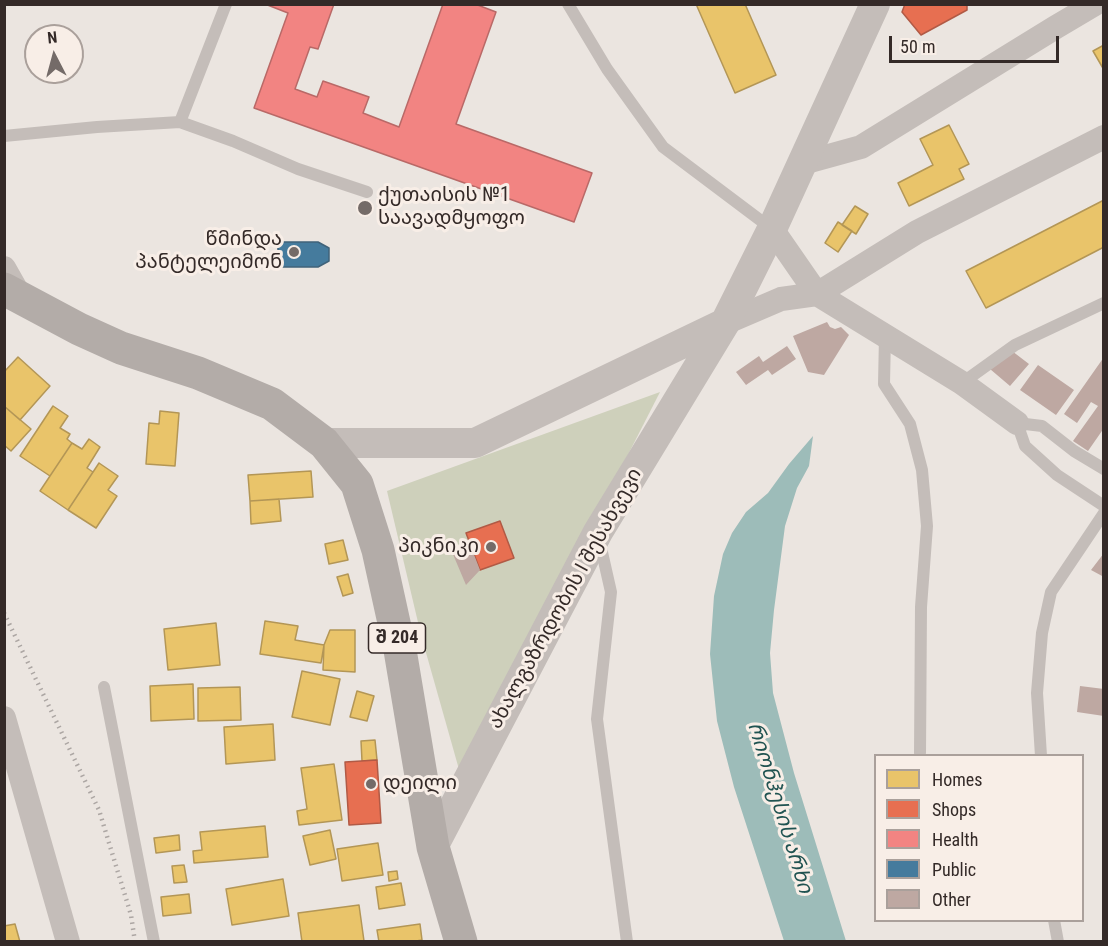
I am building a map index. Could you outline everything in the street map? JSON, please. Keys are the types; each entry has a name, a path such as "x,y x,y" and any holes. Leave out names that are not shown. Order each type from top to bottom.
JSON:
{"main road":[{"name":"შ 204","path":"13,294 121,348 198,373 272,404 324,443 357,484 378,550 400,650 433,848 461,942"}],"street":[{"name":"ახალგაზრდობის I შესახვევი","path":"433,848 598,532 725,323 803,163 874,4"},
{"path":"803,163 861,147 1095,4"},
{"path":"324,443 475,443 725,323 781,299 817,294 917,232 1104,137"},
{"path":"772,229 817,294 962,383 1017,423"},
{"path":"4,268 13,294"},
{"path":"4,718 68,942"}],"lane":[{"path":"180,122 226,4"},
{"path":"568,4 607,69 663,147 772,229"},
{"path":"4,136 180,122 233,141 298,169 367,192"},
{"path":"962,383 1015,345 1104,303"},
{"path":"885,336 884,384 910,424 922,470 927,526 921,607 920,753"},
{"path":"1104,469 1074,451 1042,426 1017,423 1025,446 1057,475 1104,506"},
{"path":"1041,754 1037,693 1042,633 1051,592 1104,513"},
{"path":"598,532 611,592 597,718 627,942"},
{"path":"104,687 154,942"},
{"path":"1054,922 1058,942"}],"green space":[{"path":"660,392 462,780 421,635 387,491"}],"water":[{"name":"რიონჰესის არხი","path":"813,436 809,466 797,488 785,526 770,653 773,693 794,773 846,941 784,941 734,787 717,721 710,654 714,596 723,554 732,533 746,512 768,493"}],"building: Homes":[{"path":"696,4 745,4 776,75 735,93"},
{"path":"1104,45 1104,70 1093,51"},
{"path":"949,125 969,164 959,169 964,179 909,206 898,183 933,165 920,139"},
{"path":"1104,200 1104,247 986,308 966,271"},
{"path":"855,206 868,214 856,234 842,225"},
{"path":"838,222 852,231 838,252 825,243"},
{"path":"18,357 50,386 20,420 4,406 4,372"},
{"path":"4,406 31,429 11,451 4,445"},
{"path":"53,406 68,416 60,428 70,434 67,439 72,443 50,476 20,456"},
{"path":"160,411 179,413 175,466 146,464 149,423 159,424"},
{"path":"89,439 100,447 87,468 93,472 68,510 40,491 72,443 82,449"},
{"path":"99,463 118,476 108,490 117,496 96,528 68,510"},
{"path":"311,471 313,497 250,501 248,475"},
{"path":"279,499 281,521 251,524 250,501"},
{"path":"343,540 348,560 329,564 325,544"},
{"path":"348,574 353,593 343,596 337,577"},
{"path":"265,621 298,626 295,640 324,645 321,663 260,654"},
{"path":"216,623 220,665 168,670 164,629"},
{"path":"330,630 355,630 355,672 323,670 324,645"},
{"path":"302,671 340,679 330,725 292,717"},
{"path":"193,684 194,719 151,721 150,686"},
{"path":"240,687 241,720 198,721 198,688"},
{"path":"357,691 374,696 367,721 350,717"},
{"path":"273,724 275,760 226,764 224,727"},
{"path":"375,740 377,760 362,761 361,741"},
{"path":"334,764 342,820 299,825 297,811 307,809 301,768"},
{"path":"265,826 268,857 194,863 193,851 202,850 200,832"},
{"path":"330,830 336,859 310,865 303,836"},
{"path":"179,835 180,850 156,853 154,838"},
{"path":"378,843 383,875 342,881 337,849"},
{"path":"184,865 187,882 174,883 172,866"},
{"path":"397,871 398,879 389,881 388,872"},
{"path":"283,879 289,916 232,925 226,889"},
{"path":"401,883 405,905 379,909 376,887"},
{"path":"189,894 191,913 163,916 161,897"},
{"path":"359,905 364,941 302,942 298,913"},
{"path":"15,924 20,942 4,942 4,926"},
{"path":"420,924 422,940 379,942 377,930"}],"building: Shops":[{"path":"905,4 967,4 967,10 921,35 902,12"},
{"path":"500,521 514,558 480,570 466,533"},
{"path":"377,760 381,823 349,825 345,762"}],"building: Health":[{"path":"265,4 334,4 318,49 310,47 295,89 317,97 323,81 369,97 363,113 399,127 443,4 475,4 496,12 456,124 592,173 574,222 254,108 288,13"}],"building: Public":[{"path":"278,242 318,242 329,248 329,261 318,267 278,267"}],"building: Other":[{"path":"827,322 835,329 841,327 849,335 824,375 808,372 793,336"},
{"path":"787,346 796,359 772,375 768,370 746,385 736,372 759,356 763,362"},
{"path":"1012,351 1029,364 1010,386 990,369"},
{"path":"1104,357 1104,428 1088,451 1073,441 1098,406 1091,402 1077,423 1064,414"},
{"path":"1038,365 1074,390 1056,415 1020,390"},
{"path":"471,547 480,570 466,585 452,552"},
{"path":"1104,553 1104,577 1091,570"},
{"path":"1080,686 1104,689 1104,716 1077,712"}],"railway":[{"path":"4,613 99,810 131,915 135,942"}],"place":[{"name":"ქუთაისის №1 საავადმყოფო","path":"365,208"},
{"name":"წმინდა პანტელეიმონ","path":"294,252"},
{"name":"პიკნიკი","path":"491,547"},
{"name":"დეილი","path":"371,784"}]}
